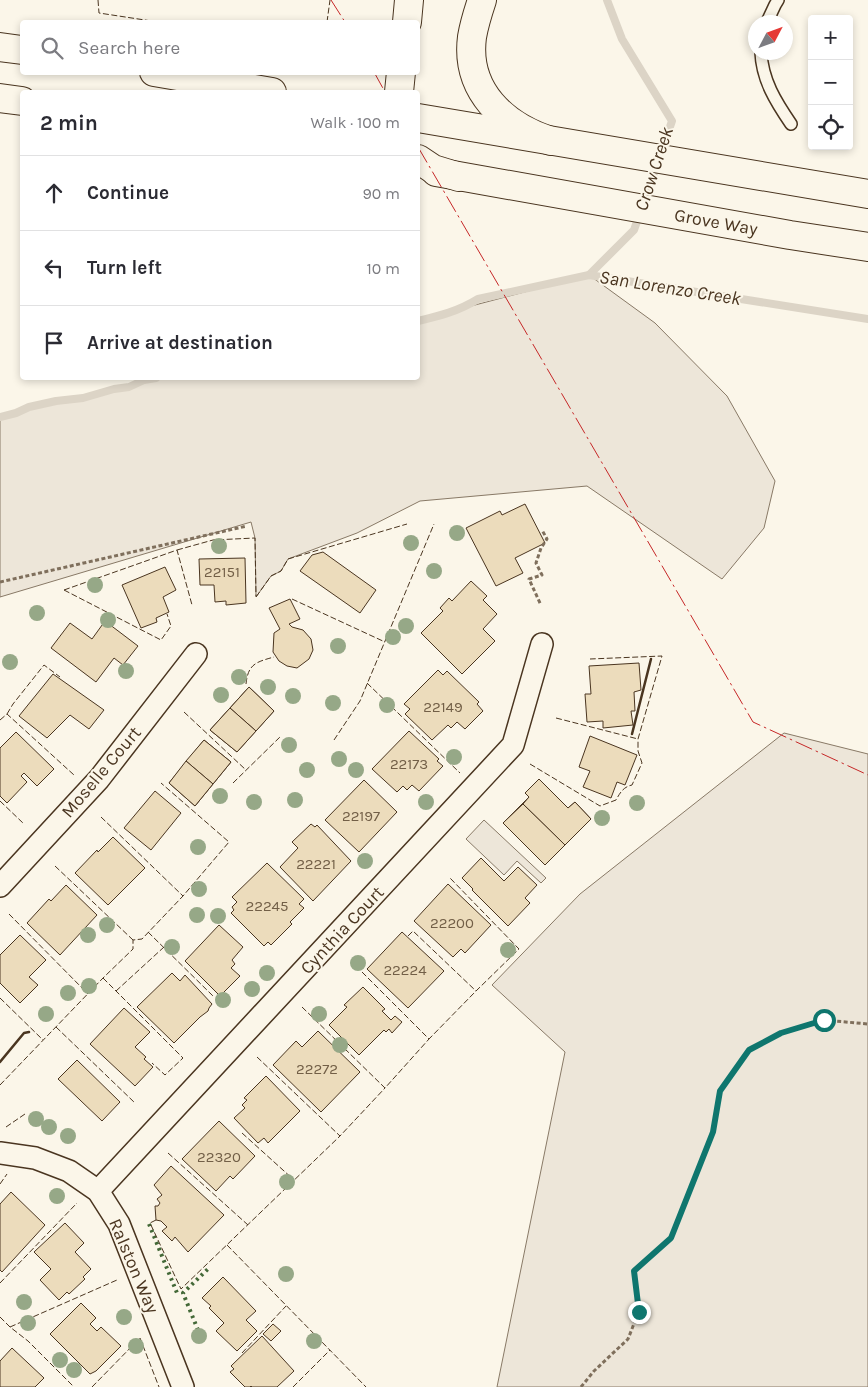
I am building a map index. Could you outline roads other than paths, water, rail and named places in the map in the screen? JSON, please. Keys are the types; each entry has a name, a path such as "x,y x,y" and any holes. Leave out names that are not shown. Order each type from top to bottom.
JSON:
{"main road":[{"path":"407,20 409,0"},
{"path":"482,0 472,37 472,58 477,80 489,100 506,119 530,133 561,142"},
{"path":"0,47 20,50"},
{"path":"172,75 260,90"},
{"path":"399,90 401,75"},
{"path":"0,98 20,101"},
{"path":"420,118 868,194"},
{"path":"420,160 433,169 459,177"},
{"name":"Grove Way","path":"420,169 868,248"}],"street":[{"name":"Cynthia Court","path":"98,1191 513,745 542,644"},
{"name":"Moselle Court","path":"0,886 99,779 196,654"},
{"name":"Ralston Way","path":"0,1153 35,1158 69,1170 98,1191 118,1224 184,1387"}],"lane":[{"path":"770,15 778,0"},
{"path":"762,60 767,84 791,124"}],"waterway":[{"name":"Crow Creek","path":"589,275 634,230 672,121 622,39 607,0"},
{"name":"San Lorenzo Creek","path":"420,320 456,310 478,299 589,275 868,319"},
{"name":"San Lorenzo Creek","path":"0,417 29,407 83,398 114,389 129,387 144,380"}]}
